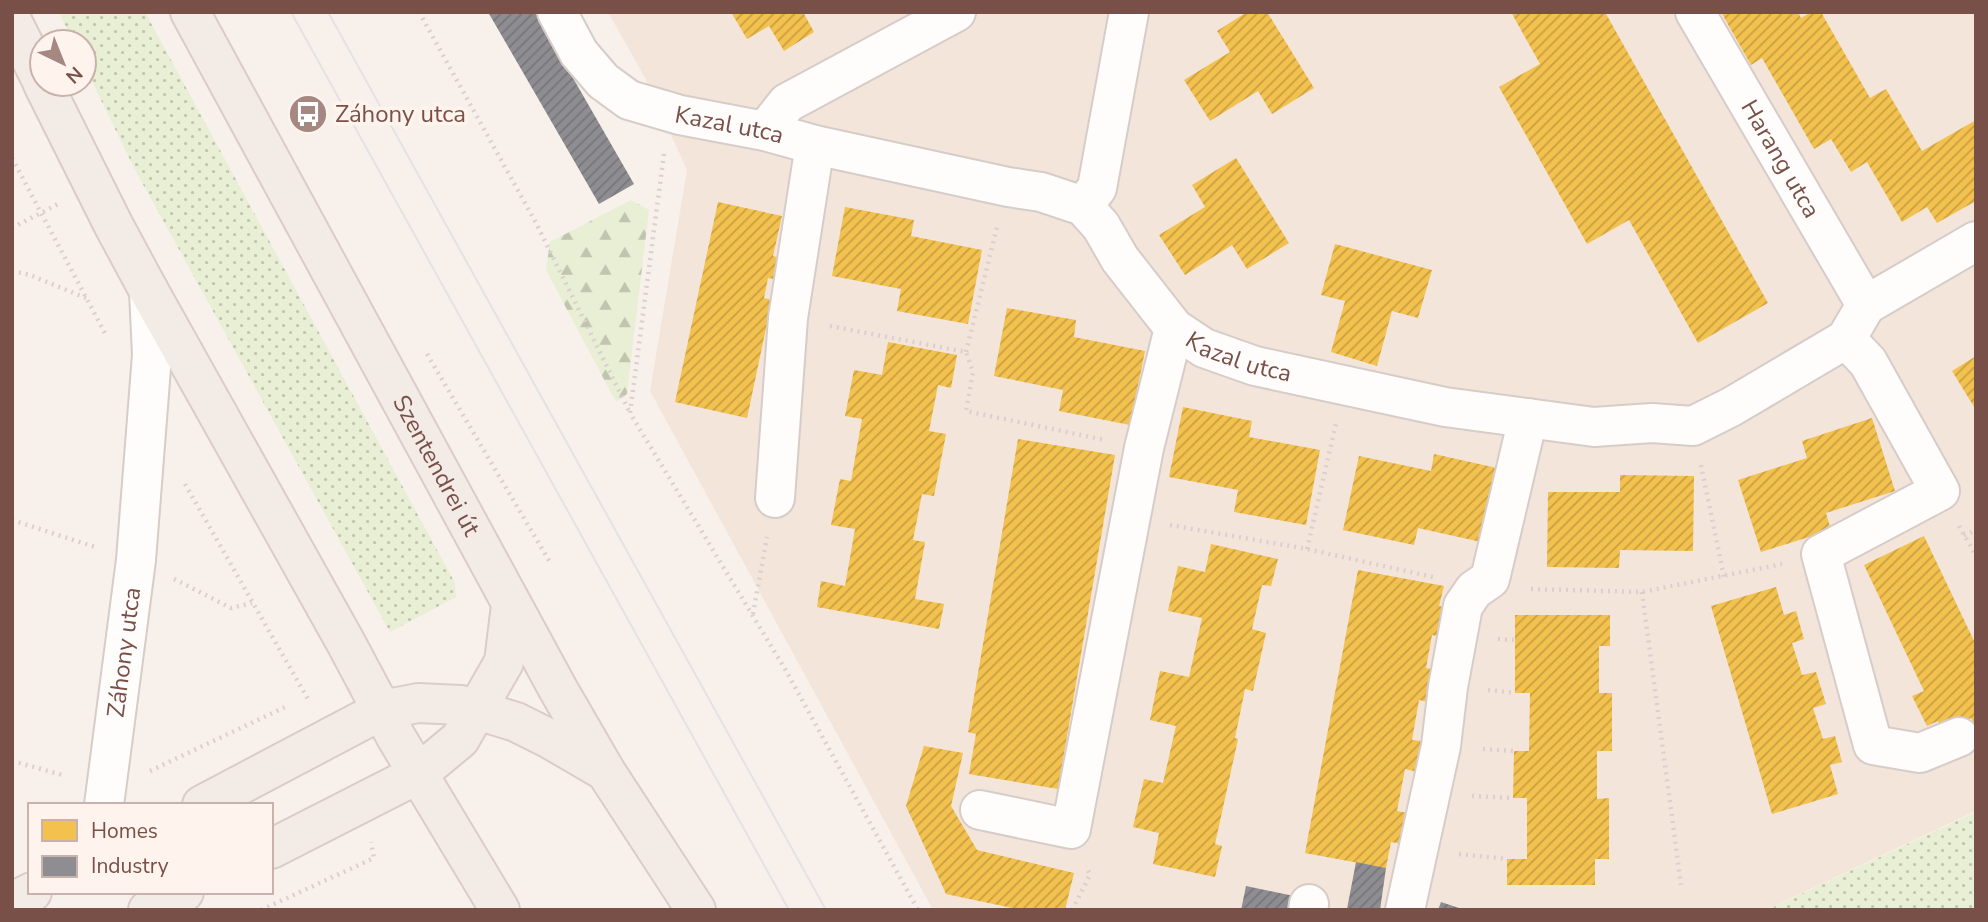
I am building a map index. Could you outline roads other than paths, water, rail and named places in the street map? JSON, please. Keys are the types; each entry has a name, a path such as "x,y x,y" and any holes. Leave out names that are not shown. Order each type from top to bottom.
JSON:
{"main road":[{"name":"Szentendrei út","path":"190,12 511,604 606,772 696,910"},
{"path":"12,21 28,53"},
{"path":"50,98 149,291 418,774 500,910"},
{"path":"273,848 418,774 460,738 505,663 511,604"},
{"path":"206,803 382,710 418,703 477,708 516,722 606,772"},
{"path":"12,902 28,894"},
{"path":"148,910 180,894"}],"street":[{"name":"Kazal utca","path":"557,12 579,53 603,81 629,100 669,112 765,131 815,145 1041,192 1083,206 1101,226 1120,259 1174,328 1204,348 1255,366 1445,407 1594,428 1652,423 1693,426 1731,407 1846,338"},
{"path":"765,131 788,103 956,12"},
{"path":"1083,206 1097,188 1129,12"},
{"name":"Harang utca","path":"1695,12 1866,305"},
{"path":"775,498 788,318 815,145"},
{"path":"1959,737 1920,753 1873,745 1821,554 1940,491 1868,362 1846,338 1866,305 1976,241"},
{"name":"Záhony utca","path":"104,803 136,560 152,355 149,291"},
{"path":"980,810 1071,828 1144,448 1174,328"},
{"path":"1405,910 1441,746 1448,687 1463,606 1482,584 1528,418"}],"tram line":[{"path":"291,12 789,910"},
{"path":"328,12 826,910"}],"place":[{"name":"Záhony utca","path":"308,114"}]}
